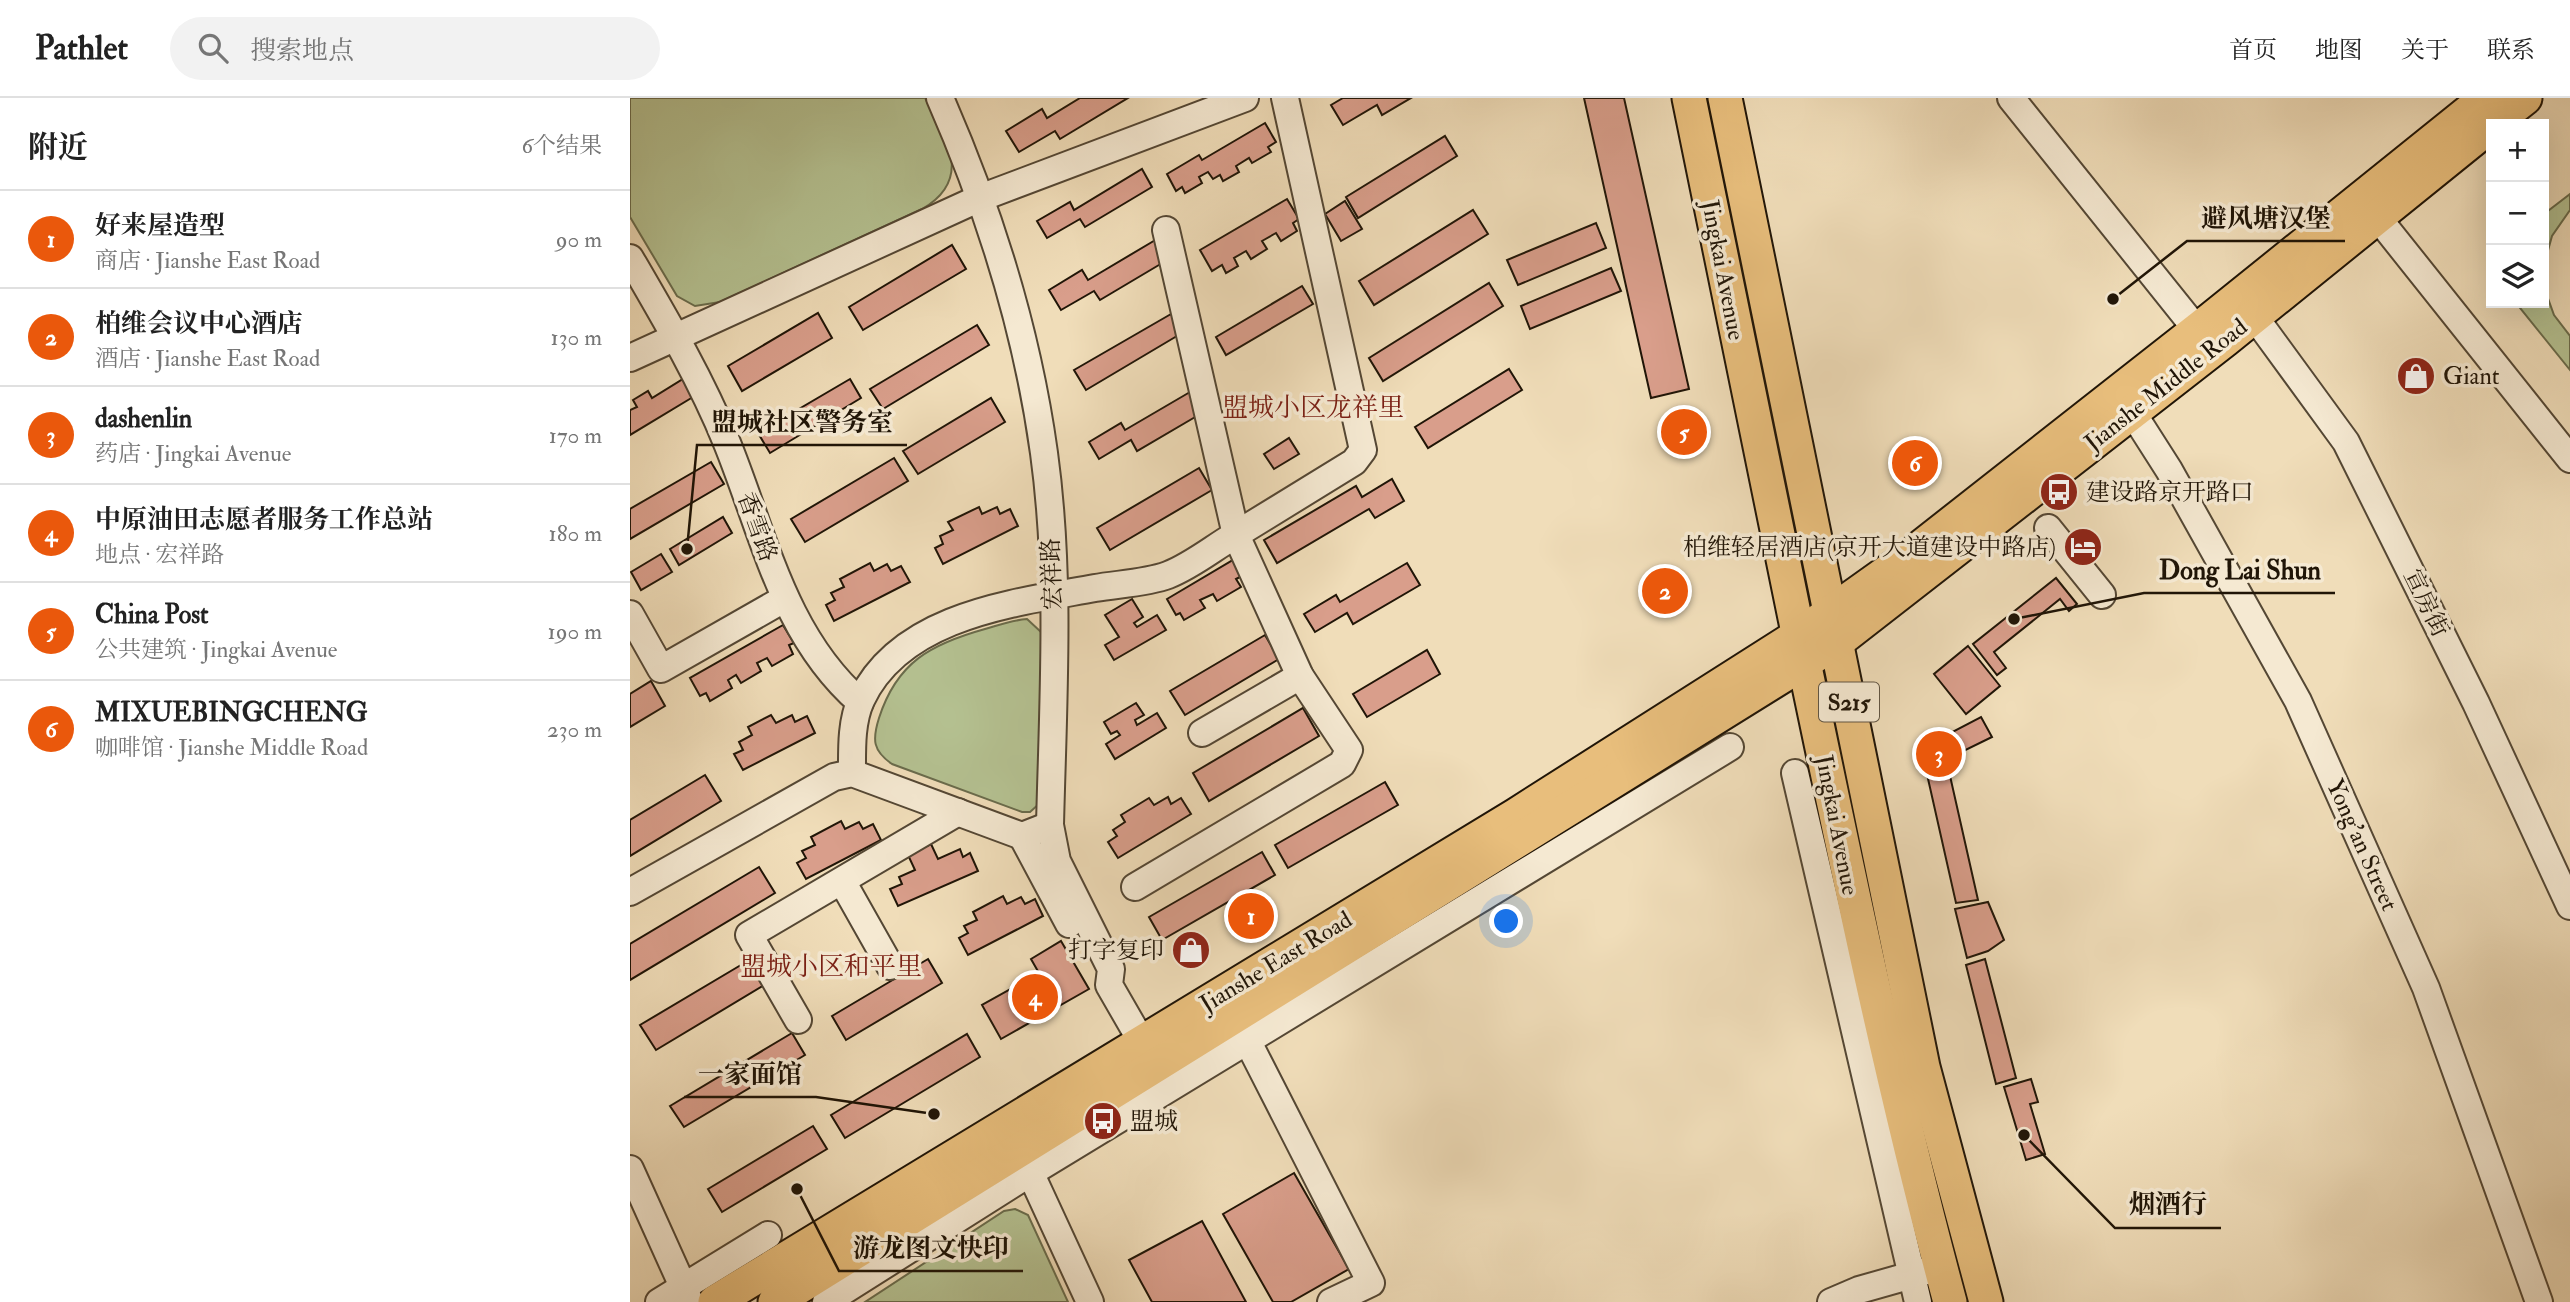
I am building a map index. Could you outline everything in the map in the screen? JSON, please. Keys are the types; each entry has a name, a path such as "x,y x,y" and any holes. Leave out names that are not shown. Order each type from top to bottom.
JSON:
{"main road":[{"name":"Jingkai Avenue","path":"1689,98 1763,475 1885,1049 1926,1272 1950,1302"},
{"name":"Jingkai Avenue","path":"1725,98 1923,1067 1986,1302"},
{"name":"Jianshe Middle Road","path":"1834,628 2132,412 2254,316 2370,207 2481,111 2525,98"},
{"name":"Jianshe Middle Road","path":"1834,628 2197,330 2370,207"},
{"name":"Jianshe East Road","path":"775,1302 1025,1162 1834,628"},
{"name":"Jianshe East Road","path":"715,1302 1528,808 1802,650"}],"street":[{"name":"宏祥路","path":"940,98 980,198 1018,312 1044,454 1054,595 1050,825 1057,861 1111,969 1109,985 1143,1044"},
{"path":"630,358 980,198 1245,98"},
{"path":"852,773 853,731 860,702 873,678 897,653 919,637 961,619 1054,595 1168,575 1354,462 1363,450 1284,98"},
{"path":"2011,98 2197,330"},
{"path":"2370,207 2570,459"},
{"path":"1135,887 1342,764 1348,757 1349,750 1300,676 1236,535 1166,230"},
{"name":"香雪路","path":"630,258 677,337 727,444 784,599 817,656 840,685 860,702"},
{"name":"宣房街","path":"2254,316 2346,442 2476,703 2570,906"},
{"name":"Yong'an Street","path":"2132,412 2169,470 2298,701 2426,988 2539,1302"},
{"path":"2048,528 2102,595"},
{"path":"630,614 661,669 784,599"},
{"path":"1202,733 1300,676"},
{"path":"826,1302 1025,1162 1247,1040 1730,747"},
{"path":"630,892 834,777 852,773 1022,836 1097,978 1109,985"},
{"path":"1795,773 1926,1272 1918,1302"},
{"path":"797,1020 749,934 958,812"},
{"path":"1022,836 1050,825"},
{"path":"842,881 890,965"},
{"path":"1247,1040 1371,1283 1331,1302"},
{"path":"1025,1162 1090,1302"},
{"path":"630,1169 687,1295"},
{"path":"659,1302 687,1295 768,1235"},
{"path":"1832,1302 1859,1290 1926,1272"}],"green space":[{"path":"630,98 925,98 948,143 951,172 947,185 938,198 922,209 720,302 695,306 677,296 630,217"},
{"path":"2570,194 2570,210 2552,236 2549,247 2549,210"},
{"path":"2549,301 2554,315 2570,336 2570,370 2520,308 2549,308"},
{"path":"1027,619 1041,632 1043,642 1040,803 1030,812 1022,812 892,764 881,754 875,739 879,718 887,699 906,669 918,658 948,641 1001,624"},
{"path":"1015,1209 1028,1215 1068,1302 865,1302 1004,1211"}],"building":[{"path":"1080,98 1128,98 1060,139 1055,131 1019,152 1006,131 1042,109 1047,118"},
{"path":"1343,98 1411,98 1382,115 1377,105 1343,125 1331,105"},
{"path":"1584,98 1624,98 1689,389 1651,398"},
{"path":"1265,123 1276,142 1268,147 1271,152 1252,163 1249,158 1236,166 1239,172 1223,181 1220,175 1213,179 1208,172 1199,177 1202,183 1185,193 1182,187 1176,191 1167,174 1199,155 1202,160"},
{"path":"1445,136 1457,156 1358,218 1346,197"},
{"path":"1142,169 1152,187 1085,227 1080,219 1047,238 1037,221 1070,202 1074,210"},
{"path":"1287,199 1299,219 1293,223 1297,231 1281,241 1276,233 1262,241 1267,249 1251,259 1246,251 1234,258 1238,266 1226,273 1222,265 1212,271 1200,250"},
{"path":"1345,201 1362,229 1341,241 1325,214"},
{"path":"1473,210 1488,234 1374,305 1359,281"},
{"path":"1596,223 1606,248 1518,285 1507,260"},
{"path":"1157,239 1169,259 1100,300 1094,291 1061,310 1049,290 1082,270 1088,280"},
{"path":"952,245 966,269 863,330 849,307"},
{"path":"1611,268 1621,291 1530,329 1521,306"},
{"path":"1489,283 1503,306 1383,381 1369,358"},
{"path":"1302,286 1313,304 1226,355 1216,337"},
{"path":"818,313 832,338 742,391 728,366"},
{"path":"1171,314 1182,333 1086,390 1074,370"},
{"path":"977,325 989,345 883,409 870,389"},
{"path":"1509,369 1522,390 1428,448 1415,427"},
{"path":"683,379 693,397 630,435 630,410 637,407 633,400 648,391 652,398"},
{"path":"850,379 861,398 770,453 758,433"},
{"path":"1190,392 1202,413 1137,451 1131,440 1099,459 1089,442 1121,423 1125,430"},
{"path":"991,398 1005,422 918,474 903,451"},
{"path":"1289,438 1299,454 1274,469 1264,454"},
{"path":"894,458 908,481 805,542 791,519"},
{"path":"711,462 724,484 630,539 630,509"},
{"path":"1199,468 1212,490 1110,550 1097,528"},
{"path":"1392,479 1404,501 1375,518 1369,509 1277,563 1264,540 1356,486 1362,497"},
{"path":"979,507 982,514 997,507 1000,514 1010,509 1018,526 943,564 935,548 943,544 940,536 953,530 948,522"},
{"path":"723,517 732,533 679,565 670,549"},
{"path":"661,554 672,572 641,590 631,572"},
{"path":"1233,560 1242,576 1236,579 1241,587 1217,601 1213,594 1200,600 1205,608 1184,620 1180,613 1176,615 1167,599"},
{"path":"870,563 874,571 887,564 891,571 901,566 910,582 834,621 826,605 835,600 831,593 844,587 840,579"},
{"path":"1407,563 1420,585 1353,624 1347,613 1315,632 1304,614 1336,595 1340,602"},
{"path":"2056,578 2077,604 2069,611 2060,599 1994,652 2006,668 1997,675 1973,644"},
{"path":"1132,599 1143,617 1134,623 1137,627 1157,615 1166,630 1114,660 1105,645 1119,637 1105,615"},
{"path":"783,625 794,643 789,645 793,654 772,666 767,658 757,663 761,671 741,683 736,675 728,680 732,688 710,701 706,693 700,696 690,678"},
{"path":"1265,635 1279,659 1185,715 1170,691"},
{"path":"1968,646 2000,686 1966,714 1934,674"},
{"path":"1427,650 1440,674 1367,717 1353,694"},
{"path":"651,681 665,706 630,727 630,694"},
{"path":"1136,703 1144,715 1135,720 1137,725 1157,713 1166,728 1115,759 1106,744 1120,735 1117,731 1111,734 1104,722"},
{"path":"1303,708 1319,736 1209,801 1193,773"},
{"path":"771,715 776,723 792,715 795,722 807,716 815,733 743,770 734,754 743,750 739,742 752,735 748,727"},
{"path":"1981,717 1992,737 1953,756 1955,765 1948,767 1978,900 1956,903 1924,761 1926,750 1935,741"},
{"path":"705,775 721,801 630,856 630,820"},
{"path":"1385,782 1398,805 1288,868 1275,845"},
{"path":"1168,797 1171,804 1181,798 1191,814 1118,858 1108,842 1117,836 1113,830 1125,822 1121,815 1149,798 1154,805"},
{"path":"841,821 845,829 859,822 863,829 873,824 881,840 806,879 797,863 806,858 802,851 815,845 811,837"},
{"path":"931,844 938,859 960,849 963,857 970,853 978,871 898,906 890,889 902,884 899,877 915,870 908,855"},
{"path":"1262,852 1275,875 1162,940 1149,917"},
{"path":"759,867 775,893 630,980 630,944"},
{"path":"1003,896 1007,904 1021,897 1025,904 1035,899 1043,916 968,955 959,938 968,933 964,926 977,920 973,912"},
{"path":"1988,902 2004,940 1988,951 1967,958 1955,909"},
{"path":"1061,941 1089,989 1001,1039 982,1005 1039,973 1031,959"},
{"path":"751,959 766,984 656,1050 640,1025"},
{"path":"928,959 942,983 846,1040 832,1016"},
{"path":"1985,959 2016,1078 1996,1084 1966,965"},
{"path":"792,1033 805,1055 684,1127 670,1106"},
{"path":"967,1034 980,1057 845,1138 831,1115"},
{"path":"2031,1079 2038,1102 2030,1104 2045,1154 2026,1160 2004,1087"},
{"path":"813,1126 827,1149 722,1212 708,1189"},
{"path":"1294,1173 1349,1269 1291,1302 1273,1302 1223,1214"},
{"path":"1202,1221 1246,1302 1152,1302 1129,1260"}],"place":[{"name":"避风塘汉堡","path":"2113,299"},
{"name":"Giant","path":"2416,376"},
{"name":"China Post","path":"1684,432"},
{"name":"MIXUEBINGCHENG","path":"1915,463"},
{"name":"建设路京开路口","path":"2059,492"},
{"name":"柏维轻居酒店(京开大道建设中路店)","path":"2083,547"},
{"name":"盟城社区警务室","path":"687,549"},
{"name":"柏维会议中心酒店","path":"1665,591"},
{"name":"Dong Lai Shun","path":"2014,619"},
{"name":"dashenlin","path":"1939,754"},
{"name":"好来屋造型","path":"1251,916"},
{"name":"打字复印","path":"1191,950"},
{"name":"中原油田志愿者服务工作总站","path":"1035,997"},
{"name":"一家面馆","path":"934,1114"},
{"name":"盟城","path":"1103,1121"},
{"name":"烟酒行","path":"2024,1135"},
{"name":"游龙图文快印","path":"797,1189"}],"district":[{"name":"盟城小区龙祥里","path":"1313,408"},
{"name":"盟城小区和平里","path":"831,967"}]}
